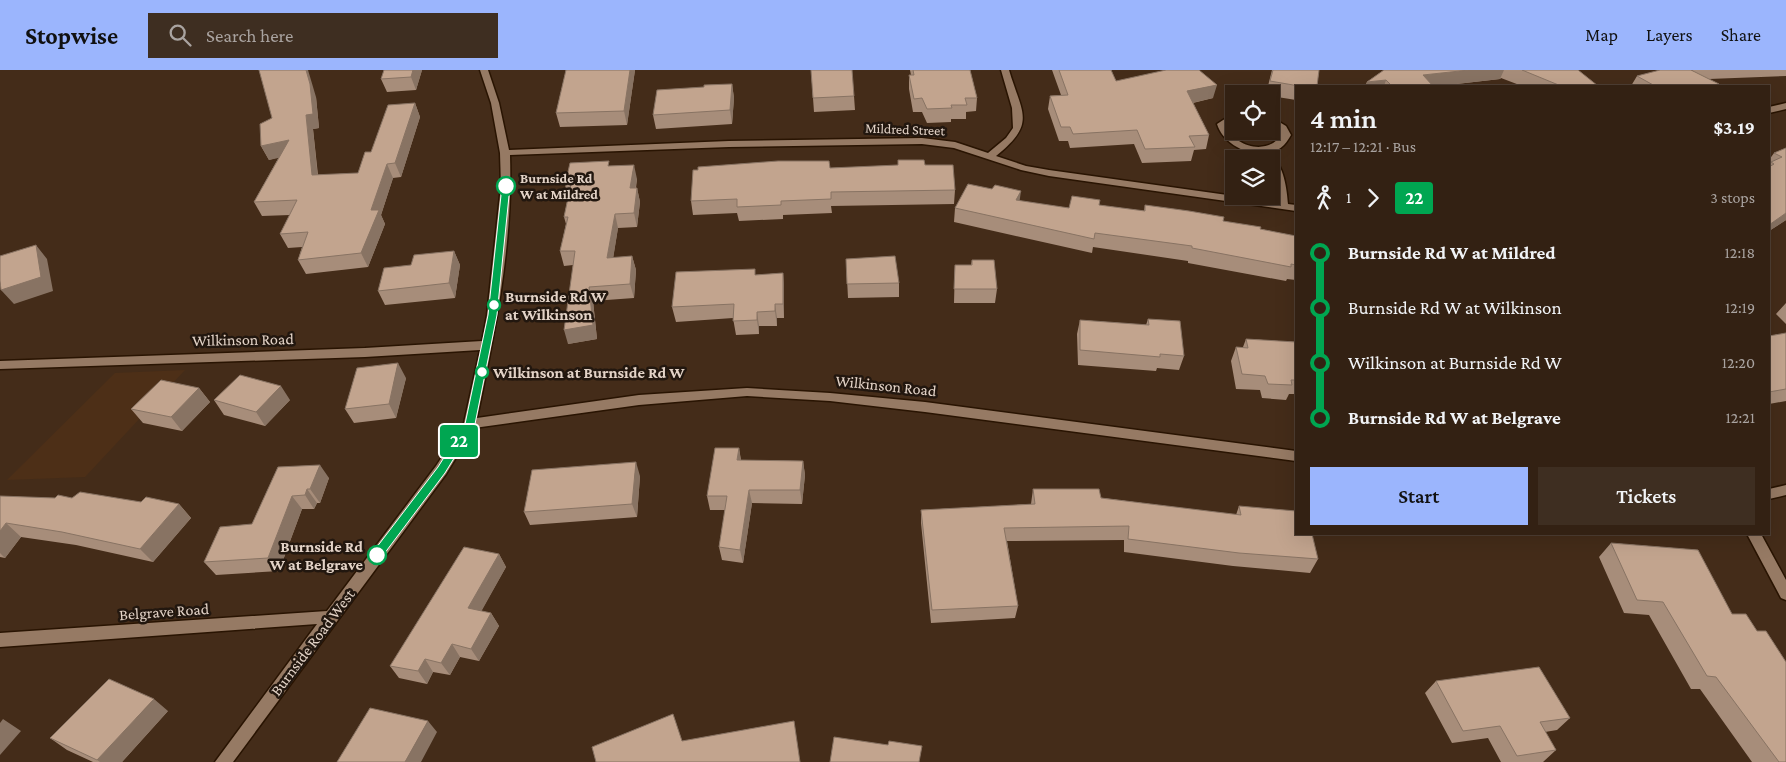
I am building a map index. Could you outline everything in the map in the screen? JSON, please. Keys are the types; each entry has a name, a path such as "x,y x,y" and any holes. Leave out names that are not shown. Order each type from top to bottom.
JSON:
{"street":[{"name":"Burnside Road West","path":"223,762 441,470 470,424 487,345 502,238 506,186 505,153 494,103 484,70"},
{"path":"990,156 1013,137 1019,127 1018,117 1004,70"},
{"path":"1770,110 1786,106"},
{"path":"1225,122 1222,124 1222,132 1225,136"},
{"path":"1229,140 1250,149 1264,150 1276,147 1284,142 1286,135 1280,126"},
{"name":"Mildred Street","path":"505,153 882,140 922,141 955,145 1024,168 1049,174 1172,188 1295,208"},
{"path":"1280,180 1283,206"},
{"name":"Wilkinson Road","path":"0,365 114,359 377,354 487,345"},
{"name":"Wilkinson Road","path":"470,424 639,400 747,392 830,397 926,407 1295,456"},
{"path":"1770,494 1786,490"},
{"path":"1755,535 1786,594"},
{"name":"Belgrave Road","path":"0,640 330,618"}],"shaded area":[{"path":"185,370 85,477 7,480 115,373"}],"building":[{"path":"259,70 306,70 310,84 313,114 306,115 312,175 358,173 365,152 371,152 388,105 415,103 395,163 387,164 371,210 379,210 361,253 298,260 308,232 280,234 297,200 254,202 289,140 261,146 260,124 272,118"},
{"path":"384,70 413,70 411,77 381,79"},
{"path":"566,70 630,70 624,111 556,113"},
{"path":"811,70 852,70 854,96 813,98"},
{"path":"913,70 970,70 977,98 965,98 967,105 951,105 952,108 927,109 922,98 914,99 909,75 914,75"},
{"path":"1059,70 1111,70 1116,81 1166,70 1199,70 1217,85 1187,91 1209,135 1189,136 1195,147 1145,149 1137,130 1073,134 1070,127 1061,127 1050,96 1068,95"},
{"path":"1273,70 1319,70 1317,85 1295,85 1270,81"},
{"path":"1384,70 1469,70 1423,75 1432,85 1391,85 1386,80 1367,82"},
{"path":"1522,70 1578,70 1597,85 1559,85"},
{"path":"1660,70 1691,70 1719,84 1653,85 1637,76"},
{"path":"732,84 730,110 653,115 657,90"},
{"path":"1786,148 1786,213 1770,224 1770,166 1774,164 1771,162 1782,157 1774,153"},
{"path":"898,160 924,160 925,165 953,165 955,190 831,192 831,199 781,201 781,205 737,207 737,199 691,201 693,170 698,170 698,167 778,161 829,161 830,168 898,165"},
{"path":"609,161 608,166 634,165 630,188 637,188 634,213 615,214 607,258 632,256 630,284 589,287 593,325 564,330 575,251 560,251 568,217 564,217 571,184 565,185 570,163"},
{"path":"968,184 992,189 995,185 1021,191 1016,200 1069,208 1072,196 1100,200 1099,205 1145,211 1145,205 1189,211 1224,217 1223,221 1261,227 1260,229 1295,236 1295,265 1291,264 1291,267 1192,248 1192,246 1095,233 1094,239 955,208"},
{"path":"36,245 41,277 1,290 0,256"},
{"path":"454,251 449,283 378,291 384,268 411,265 414,255"},
{"path":"895,256 899,283 847,284 846,259"},
{"path":"972,260 994,260 997,289 954,289 955,265 972,265"},
{"path":"755,269 755,275 783,273 783,304 775,304 775,311 757,312 757,320 733,321 734,304 672,307 676,272"},
{"path":"1148,319 1180,321 1184,356 1160,354 1160,357 1080,350 1080,320 1149,325"},
{"path":"1786,333 1786,389 1770,392 1770,336"},
{"path":"1246,339 1295,342 1295,380 1291,380 1292,385 1268,384 1265,376 1242,374 1236,347 1248,348"},
{"path":"398,363 389,404 345,409 357,368"},
{"path":"240,375 281,386 256,412 214,400"},
{"path":"161,380 199,388 171,417 131,409"},
{"path":"715,448 739,448 737,460 803,461 800,490 749,490 740,550 719,547 727,496 707,496"},
{"path":"636,462 632,504 524,512 532,470"},
{"path":"320,465 310,489 307,489 305,495 292,496 268,558 204,562 220,527 252,524 278,467"},
{"path":"1033,489 1099,489 1101,498 1241,515 1239,506 1295,511 1295,535 1312,535 1318,559 1239,553 1128,539 1129,526 1004,528 1018,606 932,610 921,510 1035,504"},
{"path":"80,492 141,502 146,497 179,504 140,549 62,532 6,523 0,531 0,496 55,498 58,495 72,498"},
{"path":"1611,543 1698,550 1732,614 1746,614 1757,631 1766,631 1786,662 1786,762 1779,762 1716,677 1707,676 1663,602 1637,600"},
{"path":"464,547 499,554 468,608 491,613 471,649 452,644 441,663 425,659 418,671 390,666"},
{"path":"1539,667 1570,718 1540,722 1556,750 1517,756 1500,726 1463,731 1436,681"},
{"path":"109,679 154,699 97,760 50,738"},
{"path":"370,708 428,721 405,762 337,762"},
{"path":"673,714 682,741 794,721 800,762 596,762 592,747"},
{"path":"834,737 888,745 889,741 922,746 919,762 830,762"}],"bus line":[{"name":"22","path":"377,555 441,470 470,424 493,315 506,186"}],"place":[{"name":"Burnside Rd W at Mildred","path":"506,186"},
{"name":"Burnside Rd W at Wilkinson","path":"494,305"},
{"name":"Wilkinson at Burnside Rd W","path":"482,372"},
{"name":"Burnside Rd W at Belgrave","path":"377,555"}]}
